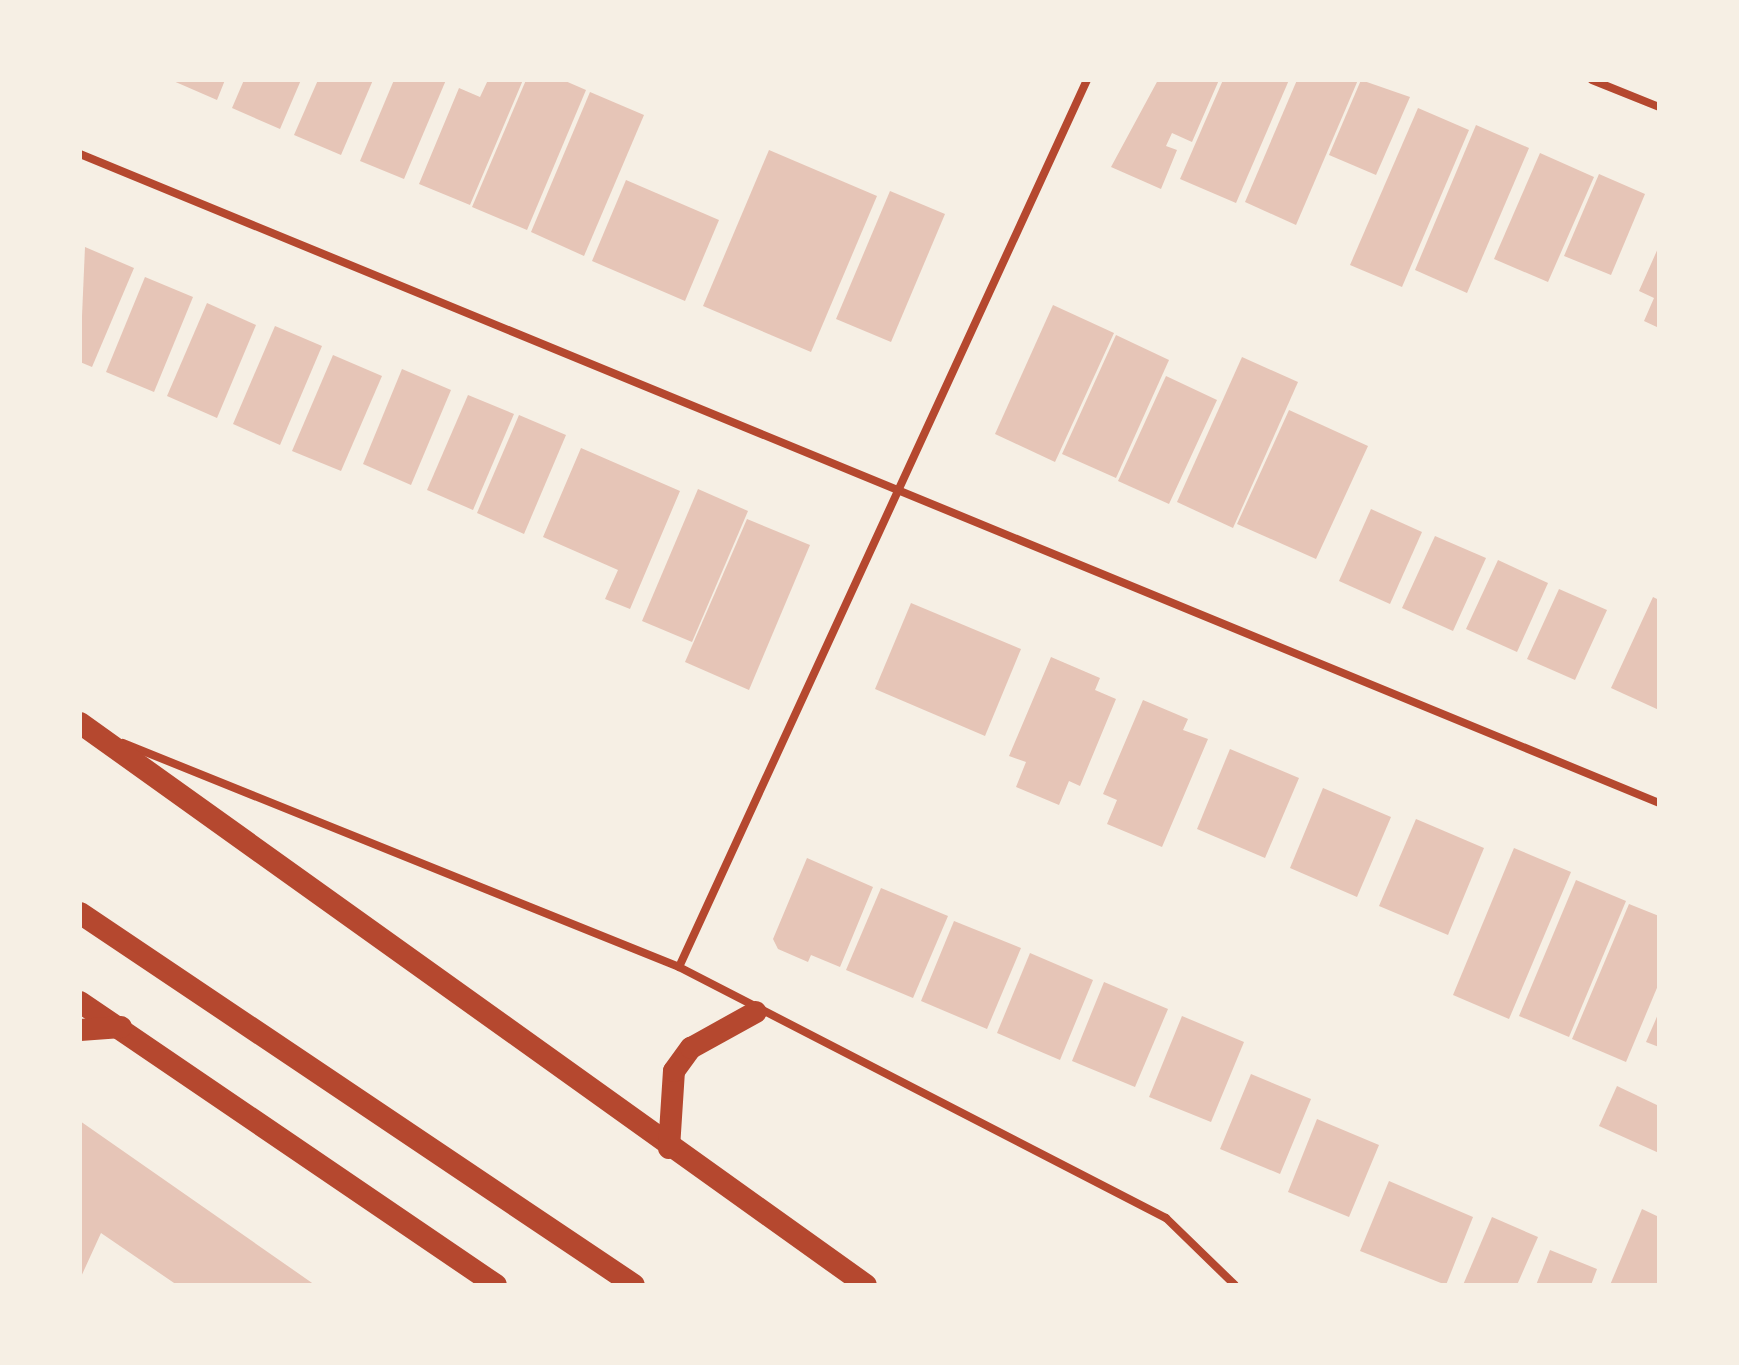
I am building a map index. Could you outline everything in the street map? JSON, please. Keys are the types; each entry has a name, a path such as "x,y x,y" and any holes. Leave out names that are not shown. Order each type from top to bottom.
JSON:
{"highway":[{"path":"85,726 669,1148 866,1285"},
{"path":"80,913 634,1285"},
{"path":"80,1002 496,1285"},
{"path":"669,1148 674,1071 691,1048 756,1012"},
{"path":"80,1030 121,1027"}],"street":[{"path":"679,967 1087,80"},
{"path":"1592,80 1659,107"},
{"path":"80,154 899,486 1659,803"},
{"path":"85,726 679,967 756,1012 1166,1218 1235,1285"}],"building":[{"path":"171,80 225,80 217,100"},
{"path":"244,80 301,80 280,129 232,108"},
{"path":"318,80 373,80 341,155 294,135"},
{"path":"394,80 446,80 404,179 360,161"},
{"path":"488,80 523,80 470,205 419,184 459,88 480,97"},
{"path":"526,80 563,80 586,90 527,230 472,207"},
{"path":"1158,80 1219,80 1192,142 1172,133 1166,146 1177,150 1161,189 1111,167"},
{"path":"1223,80 1289,80 1236,203 1180,179"},
{"path":"1297,80 1358,80 1296,225 1245,202"},
{"path":"1361,80 1410,97 1376,175 1329,155"},
{"path":"590,92 644,115 584,256 531,232"},
{"path":"1418,108 1469,130 1402,287 1350,265"},
{"path":"1476,125 1529,148 1467,293 1415,270"},
{"path":"769,150 877,196 811,352 703,306"},
{"path":"1540,153 1594,177 1548,282 1494,259"},
{"path":"1599,174 1645,194 1611,275 1564,256"},
{"path":"626,180 719,220 685,301 592,261"},
{"path":"890,191 945,214 891,342 836,319"},
{"path":"1659,246 1659,328 1644,321 1654,298 1639,291"},
{"path":"85,247 134,268 92,367 80,362"},
{"path":"145,277 193,297 154,392 106,372"},
{"path":"207,303 256,325 217,418 167,396"},
{"path":"1053,305 1114,333 1055,462 995,434"},
{"path":"275,326 322,346 280,445 233,424"},
{"path":"1116,335 1169,360 1116,478 1062,454"},
{"path":"333,355 382,376 341,471 292,451"},
{"path":"1242,357 1298,382 1233,528 1177,502"},
{"path":"402,369 451,390 411,485 363,464"},
{"path":"1166,376 1217,400 1169,504 1118,481"},
{"path":"468,395 514,414 473,510 427,490"},
{"path":"1289,410 1368,446 1316,559 1237,524"},
{"path":"519,415 566,435 524,534 477,513"},
{"path":"581,448 680,491 630,609 605,599 618,570 543,537"},
{"path":"698,489 748,511 692,642 642,621"},
{"path":"1371,509 1422,532 1390,604 1339,581"},
{"path":"747,519 810,545 749,690 685,662"},
{"path":"1435,536 1486,558 1453,631 1402,608"},
{"path":"1498,560 1548,583 1517,652 1466,629"},
{"path":"1559,589 1607,610 1575,680 1527,659"},
{"path":"1653,597 1659,600 1659,710 1611,688"},
{"path":"911,603 1021,649 985,736 875,689"},
{"path":"1051,657 1100,678 1095,690 1116,699 1080,786 1069,781 1059,805 1016,787 1026,762 1009,756"},
{"path":"1143,700 1188,719 1183,730 1208,739 1162,847 1107,824 1117,800 1103,794"},
{"path":"1230,749 1299,778 1265,858 1197,829"},
{"path":"1323,788 1391,817 1357,897 1290,868"},
{"path":"1416,819 1484,848 1448,935 1379,906"},
{"path":"1514,848 1571,872 1509,1019 1453,995"},
{"path":"807,858 873,887 840,967 811,955 808,962 778,949 773,939"},
{"path":"1576,880 1626,901 1569,1037 1519,1016"},
{"path":"881,888 948,916 913,998 846,970"},
{"path":"1629,904 1659,916 1659,983 1626,1062 1572,1039"},
{"path":"954,921 1021,948 987,1029 921,1001"},
{"path":"1030,953 1093,980 1060,1060 997,1033"},
{"path":"1104,982 1168,1009 1135,1087 1072,1061"},
{"path":"1659,1012 1659,1047 1646,1042"},
{"path":"1182,1016 1244,1042 1211,1122 1149,1097"},
{"path":"1251,1074 1311,1099 1280,1174 1220,1149"},
{"path":"1617,1086 1659,1106 1659,1153 1599,1126"},
{"path":"1317,1119 1379,1145 1349,1217 1288,1192"},
{"path":"80,1121 315,1285 177,1285 101,1233 80,1279"},
{"path":"1389,1181 1473,1217 1446,1285 1360,1251"},
{"path":"1642,1209 1659,1217 1659,1285 1610,1285"},
{"path":"1492,1217 1538,1237 1517,1285 1463,1285"},
{"path":"1550,1250 1597,1269 1591,1285 1536,1285"}]}
